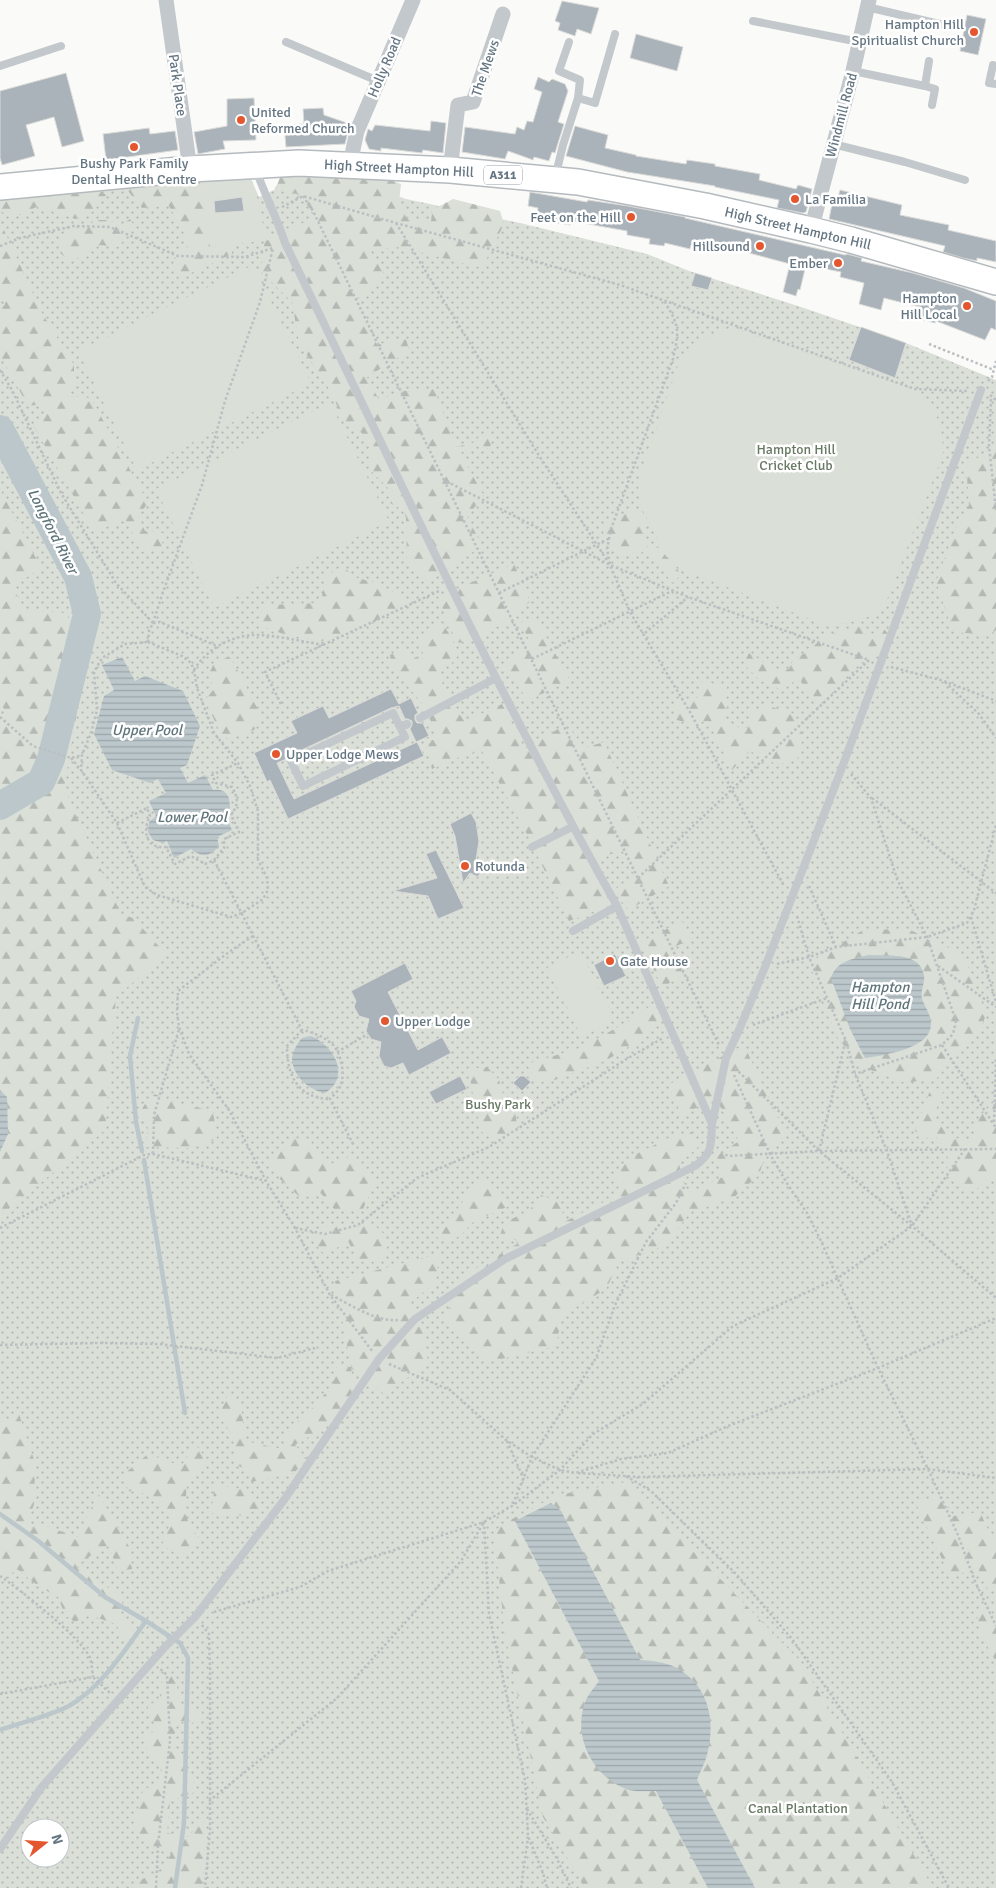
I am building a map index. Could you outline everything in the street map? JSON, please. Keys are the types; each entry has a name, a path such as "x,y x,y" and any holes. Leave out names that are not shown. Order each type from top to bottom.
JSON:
{"main road":[{"name":"High Street Hampton Hill","path":"0,187 190,169 299,163 450,170 578,182 705,206 811,230 996,282"}],"street":[{"name":"Park Place","path":"166,0 190,169"},
{"name":"Holly Road","path":"350,164 357,132 413,0"},
{"name":"Windmill Road","path":"811,230 853,71 868,4"},
{"name":"The Mews","path":"450,170 458,106 473,102 503,14"}],"lane":[{"path":"868,4 952,27"},
{"path":"753,21 859,42"},
{"path":"578,98 595,103 615,34"},
{"path":"286,42 378,81"},
{"path":"554,180 578,98 580,80 559,71 569,42"},
{"path":"0,66 61,46"},
{"path":"925,86 929,61"},
{"path":"993,65 989,83 996,84"},
{"path":"853,71 934,89 932,105"},
{"path":"833,144 965,180"},
{"path":"255,166 285,243 496,678 572,827 617,906 712,1124"},
{"path":"0,1849 41,1788 163,1649 195,1617 284,1500 379,1359 415,1319 505,1259 694,1166 706,1158 711,1148 712,1124 726,1058 740,1030 843,765 981,390"},
{"path":"420,718 496,678"},
{"path":"393,713 404,725 405,737 304,786 292,761 393,713"},
{"path":"532,847 572,827"},
{"path":"573,931 617,906"}],"path":[{"path":"274,212 302,196 396,224 620,285 915,389 981,390 992,377 996,361"},
{"path":"302,196 313,211 532,659 726,1058 770,1154 807,1213 878,1368 928,1469 996,1626"},
{"path":"396,224 538,454 610,565 630,612 645,633 690,712 791,898 809,957 846,1042 855,1074 887,1151 912,1226"},
{"path":"0,246 20,238 74,226 110,227 178,256 245,257 285,243"},
{"path":"148,642 149,631 202,485 225,401 260,302 273,248"},
{"path":"610,565 607,549 611,529 673,359 678,335 675,319 664,301"},
{"path":"929,344 994,370"},
{"path":"0,370 12,390 61,493 116,583 153,623"},
{"path":"991,395 989,446 996,510"},
{"path":"444,480 610,565 688,597 880,664 944,681 996,701"},
{"path":"499,593 610,538"},
{"path":"281,704 265,672 451,585"},
{"path":"532,659 674,590"},
{"path":"645,633 688,597"},
{"path":"153,623 160,622 217,646"},
{"path":"194,670 204,656 217,646 236,639 258,635 326,645"},
{"path":"71,758 117,823 145,887 157,895 232,917 242,913 263,899 268,890 267,878 258,860 258,812 250,786 238,763 214,733 197,688 194,670 191,663 182,656 148,642 125,644 102,658 94,672 97,710 91,733 82,754 81,770"},
{"path":"638,878 869,660"},
{"path":"944,681 979,714 996,738"},
{"path":"0,717 32,746 71,758 82,754"},
{"path":"117,823 146,808 150,816 145,825 146,835 152,844 160,848 166,847 175,864 191,856 205,864 214,860 224,848 224,839 239,832 231,815 237,806 237,796 232,787 216,783 212,775 238,763"},
{"path":"843,765 871,798 996,893"},
{"path":"855,1074 942,1044 953,1034 956,1021 927,938 897,879 871,798"},
{"path":"765,966 809,957 836,946 927,938 967,923 974,910 996,825"},
{"path":"214,860 302,1030 315,1033 332,1044 337,1052 343,1071 341,1087 330,1099 318,1099 306,1094 292,1077 287,1061 287,1046 302,1030"},
{"path":"802,868 836,946"},
{"path":"971,916 996,1002"},
{"path":"253,936 178,991 179,1027 189,1054 229,1110 266,1181 295,1228 330,1295 379,1359 450,1390 506,1440 532,1457 560,1470 574,1473 626,1476 928,1469 996,1478"},
{"path":"937,966 996,1007"},
{"path":"740,1030 827,998"},
{"path":"153,1154 154,1115 179,1027"},
{"path":"295,1228 324,1234 358,1224 417,1178 489,1147 625,1060 672,1033"},
{"path":"337,1052 368,1034"},
{"path":"819,1151 846,1042"},
{"path":"942,1044 996,1128"},
{"path":"726,1058 819,1151 912,1226 996,1298"},
{"path":"994,1124 996,1059"},
{"path":"330,1099 354,1146"},
{"path":"711,1148 728,1156 819,1151 996,1149"},
{"path":"205,1888 210,1830 209,1634 195,1617 300,1587 328,1571 484,1522 512,1506 560,1470 594,1434 644,1403 733,1326 838,1278 912,1226 965,1149"},
{"path":"0,1228 144,1155 153,1154 266,1181"},
{"path":"512,1506 532,1457 596,1358 616,1305 646,1242 676,1203 694,1166"},
{"path":"330,1295 370,1314 392,1321 415,1319"},
{"path":"574,1473 621,1459 668,1453 728,1426 878,1368 996,1318"},
{"path":"0,1345 159,1344 277,1358 315,1348"},
{"path":"506,1440 524,1480"},
{"path":"626,1476 651,1491 736,1574 792,1639 892,1782 949,1888"},
{"path":"209,1801 337,1698 461,1561 484,1522"},
{"path":"484,1522 489,1614 525,1780 528,1836 521,1888"},
{"path":"0,1576 26,1595 77,1641 90,1657 94,1679 105,1688"},
{"path":"152,1662 166,1675 170,1741 158,1846 156,1888"},
{"path":"0,1694 94,1679"},
{"path":"527,1808 556,1857 571,1888"},
{"path":"528,1836 543,1873 546,1888"}],"green space":[{"path":"282,170 371,173 401,184 399,202 406,217 431,222 432,210 453,199 500,211 504,224 482,268 400,247 370,250 386,277 356,299 377,345 406,337 409,351 367,377 379,400 404,391 434,389 456,447 476,442 480,434 492,436 490,449 476,446 460,453 484,496 467,516 482,546 429,581 407,562 406,518 403,510 390,503 388,488 370,470 371,450 364,434 346,424 328,387 299,343 292,302 261,272 265,237 308,221 318,221 297,194 276,190"},
{"path":"205,172 232,244 232,253 215,263 204,264 201,270 176,277 173,265 176,251 191,246 169,206 142,208 128,191 135,179"},
{"path":"247,174 255,190 261,218 270,240 210,247 199,178"},
{"name":"Bushy Park","path":"251,179 259,197 274,190 279,181 362,183 406,199 520,223 647,254 689,271 906,343 996,380 996,1888 0,1888 0,196 31,192"},
{"path":"90,184 106,195 92,212 75,219 36,207 21,215 0,212 0,194"},
{"path":"130,219 135,227 118,247 100,245 71,262 59,252 59,239 79,227 90,227 94,220 108,220 121,225"},
{"path":"0,227 4,230 42,313 74,365 74,389 65,396 91,398 148,503 138,516 145,531 163,533 162,550 142,552 125,519 94,532 33,425 47,414 43,404 28,406 0,355 0,308 5,305 0,295"},
{"path":"253,265 311,383 137,470 78,351"},
{"name":"Hampton Hill Cricket Club","path":"731,329 910,388 926,401 936,416 942,433 943,454 889,595 881,609 869,616 856,621 828,626 680,569 665,555 640,504 638,487 641,472 681,357 703,338"},
{"path":"330,403 389,521 214,608 156,489"},
{"path":"996,448 996,630 990,635 953,632 936,582 954,532 969,505 966,464"},
{"path":"0,489 41,568 13,586 24,610 66,613 72,627 106,625 88,659 81,688 64,788 121,914 133,918 166,954 116,997 105,1130 0,1216 0,722 5,710 0,703"},
{"path":"631,511 643,512 646,547 664,548 681,575 672,583 654,558 640,551 622,558 603,534 609,520"},
{"path":"514,564 530,602 504,623 482,635 459,643 452,632 438,597"},
{"path":"342,566 357,578 377,583 407,600 402,609 355,630 322,641 286,635 256,624 265,605 321,603 325,577"},
{"path":"535,616 570,681 528,700 502,665 531,643 520,623"},
{"path":"442,623 452,638 457,660 438,670 455,708 465,722 502,704 525,749 558,729 570,729 584,748 604,742 669,886 629,910 613,891 634,875 622,850 588,862 609,901 603,908 569,921 529,838 482,751 459,757 432,769 425,742 436,739 434,728 422,703 392,668 390,655 404,648 419,660 424,658 418,636"},
{"path":"858,626 872,634 883,628 892,638 890,645 852,669 839,686 817,707 799,678 782,690 759,680 744,664 749,653 776,670 789,669 794,658 810,651 821,638"},
{"path":"230,657 263,718 254,730 228,739 219,730 205,700 214,689 209,674 215,661"},
{"path":"702,681 727,687 726,720 746,732 750,711 769,706 794,714 803,736 798,758 778,765 750,751 732,770 708,721 692,724 673,719 676,702 697,698"},
{"path":"682,921 693,939 676,946 683,976 662,987 641,942"},
{"path":"908,929 951,949 965,959 986,1014 981,1029 937,1078 905,1083 861,1066 837,1037 809,963 863,930"},
{"path":"580,951 615,1020 582,1037 547,968"},
{"path":"653,1004 661,1019 649,1034 607,1060 552,1081 536,1082 527,1064 580,1048 627,1022"},
{"path":"744,1045 786,1135 766,1153 759,1175 733,1198 690,1212 666,1245 619,1262 606,1289 562,1315 556,1346 485,1363 444,1322 461,1277 517,1244 516,1240 499,1240 504,1222 528,1212 541,1195 561,1203 564,1222 620,1194 616,1176 630,1157 669,1138 691,1132 699,1146 679,1164 686,1194 723,1177 715,1157 739,1141 715,1097 682,1116 668,1085"},
{"path":"487,1067 499,1080 502,1092 515,1112 518,1131 506,1143 483,1134 476,1110 468,1069"},
{"path":"931,1088 944,1089 937,1106 936,1120 950,1137 971,1141 980,1116 996,1100 996,1167 992,1177 977,1189 967,1192 947,1175 948,1150 936,1137 929,1139 915,1131"},
{"path":"152,1093 176,1103 213,1111 217,1139 191,1148 146,1147 148,1128 140,1112"},
{"path":"292,1138 310,1140 326,1166 353,1155 366,1167 375,1182 363,1209 335,1210 319,1191 302,1199 280,1179 269,1163"},
{"path":"485,1176 509,1206 473,1222 463,1233 448,1244 437,1237 464,1200"},
{"path":"339,1224 357,1227 374,1225 385,1235 388,1254 370,1263 358,1261 348,1241 325,1255 313,1241 325,1227"},
{"path":"439,1254 436,1282 409,1304 424,1330 428,1364 384,1394 351,1368 354,1382 347,1414 295,1445 307,1459 294,1473 251,1482 248,1470 234,1464 234,1443 218,1415 229,1393 242,1412 245,1441 282,1449 289,1428 307,1414 331,1387 337,1366 351,1367 335,1281"},
{"path":"19,1414 35,1463 34,1504 27,1524 45,1526 78,1537 98,1493 130,1548 132,1569 118,1571 109,1546 97,1551 76,1566 123,1598 120,1617 140,1639 124,1640 116,1624 89,1615 75,1622 65,1615 58,1597 38,1586 17,1569 0,1583 1,1422"},
{"path":"196,1445 208,1462 187,1485 185,1506 188,1522 200,1540 180,1556 162,1545 172,1518 151,1494 128,1491 124,1474 148,1454 181,1466"},
{"name":"Canal Plantation","path":"626,1482 801,1662 933,1888 755,1888 697,1780 707,1755 657,1662 640,1660 561,1511 551,1503 515,1522 599,1681 586,1700 581,1722 629,1790 656,1791 708,1888 585,1888 543,1817 505,1634 494,1531 510,1520 558,1495"},
{"path":"215,1485 249,1490 261,1506 246,1516 211,1513"},
{"path":"939,1494 953,1516 980,1512 996,1547 996,1589 989,1591 978,1569 950,1576 916,1504"},
{"path":"989,1608 996,1619 996,1662 982,1636 976,1612"},
{"path":"175,1673 180,1707 202,1711 200,1723 176,1722 174,1744 198,1791 170,1801 167,1833 188,1837 203,1820 207,1836 202,1888 133,1888 135,1883 163,1868 171,1854 148,1845 134,1826 143,1790 160,1782 161,1765 150,1760 144,1738 157,1729 147,1708 160,1697 163,1677"}],"water":[{"name":"Upper Pool","path":"122,657 135,681 145,676 183,691 200,726 187,765 180,768 188,783 205,775 213,790 221,790 226,794 230,808 224,813 232,830 217,837 219,846 209,854 202,855 191,849 174,858 167,841 163,843 153,840 148,832 149,822 156,816 149,801 166,793 158,779 150,783 112,770 94,734 104,696 114,690 102,665"},
{"path":"41,754 51,759 57,766 51,784 0,814 0,798 35,780"},
{"name":"Hampton Hill Pond","path":"868,955 902,956 917,962 924,976 922,999 929,1014 931,1024 929,1033 915,1045 894,1053 865,1058 850,1029 831,978 833,972 841,964"},
{"path":"311,1036 326,1046 336,1062 338,1070 333,1086 325,1093 308,1086 299,1078 293,1066 292,1057 297,1045 302,1038"},
{"path":"0,1090 7,1097 8,1134 0,1152"},
{"path":"551,1503 561,1511 640,1660 653,1661 675,1667 696,1683 702,1694 707,1705 711,1729 707,1755 697,1780 755,1888 708,1888 656,1791 632,1791 616,1784 605,1776 588,1754 581,1728 582,1714 587,1697 599,1681 515,1521"}],"building":[{"path":"562,1 599,8 591,34 577,29 575,36 558,30 560,23 555,21"},
{"name":"Hampton Hill Spiritualist Church","path":"967,15 986,19 978,55 960,51"},
{"path":"636,34 683,47 677,71 630,58"},
{"path":"66,73 84,141 62,147 54,117 26,125 35,156 2,165 0,158 0,91"},
{"path":"538,77 549,82 552,79 565,84 568,91 558,122 564,124 555,153 552,152 549,161 534,157 533,160 508,151 505,159 462,152 465,127 515,134 517,127 524,130 527,121 533,122 542,92 534,89"},
{"name":"United Reformed Church","path":"254,98 256,140 223,141 225,149 198,154 194,132 227,126 227,99"},
{"path":"323,108 324,115 350,124 345,144 286,147 284,125 304,124 303,109"},
{"path":"431,121 446,123 443,153 423,150 422,153 381,148 381,151 369,149 365,140 368,129 372,131 375,125 430,131"},
{"path":"575,126 608,135 605,148 636,156 686,164 687,160 715,164 715,166 760,174 759,180 796,189 798,185 812,189 806,212 777,208 779,200 715,186 627,172 566,156"},
{"path":"149,128 150,134 175,131 178,150 106,160 103,134"},
{"path":"840,190 902,205 900,215 949,225 948,230 996,241 996,262 977,258 977,261 963,258 943,252 945,246 829,219 833,199 837,200"},
{"path":"530,192 587,202 588,200 628,206 685,217 847,254 862,258 861,261 913,273 964,288 996,301 996,330 991,328 985,340 936,321 935,323 916,318 919,307 884,298 881,310 859,304 864,283 840,277 841,272 806,265 800,290 798,289 796,296 783,292 790,264 712,243 711,249 691,245 690,249 665,243 664,246 649,244 650,239 627,235 627,231 571,221 570,225 536,219 538,208 528,206"},
{"path":"242,197 244,211 215,213 214,201"},
{"path":"695,273 712,278 708,290 691,286"},
{"path":"861,327 906,343 895,378 849,360"},
{"name":"Upper Lodge Mews","path":"391,689 399,704 411,698 418,713 415,715 415,720 417,723 423,723 429,736 416,742 410,729 412,721 405,719 399,706 391,708 277,763 294,799 417,742 424,756 288,819 270,780 267,782 254,753 297,733 291,721 323,706 329,718"},
{"path":"471,813 476,822 479,841 476,860 484,864 478,877 470,873 463,883 455,836 450,824"},
{"path":"436,850 464,908 438,919 428,896 393,891 437,878 426,854"},
{"name":"Gate House","path":"615,954 626,976 604,986 594,965"},
{"name":"Upper Lodge","path":"405,963 413,979 388,992 418,1050 442,1037 451,1053 409,1075 403,1063 391,1068 384,1066 379,1056 381,1042 371,1039 366,1031 369,1019 359,1016 354,1007 356,1001 351,991"},
{"path":"460,1076 467,1089 436,1104 429,1092"},
{"path":"520,1076 524,1076 531,1082 522,1091 513,1083"}],"waterway":[{"name":"Longford River","path":"0,429 78,577 87,614 51,759 41,782 0,806"},
{"path":"138,1018 130,1056 136,1122 142,1151"},
{"path":"144,1160 185,1413"},
{"path":"0,1514 37,1540 105,1597 146,1621"},
{"path":"0,1730 54,1713 81,1698 112,1668 146,1621 180,1643 188,1658 184,1823 175,1888"}],"place":[{"name":"Hampton Hill Spiritualist Church","path":"974,32"},
{"name":"United Reformed Church","path":"241,120"},
{"name":"Bushy Park Family Dental Health Centre","path":"134,147"},
{"name":"La Familia","path":"795,199"},
{"name":"Feet on the Hill","path":"631,217"},
{"name":"Hillsound","path":"760,246"},
{"name":"Ember","path":"838,263"},
{"name":"Hampton Hill Local","path":"967,306"},
{"name":"Upper Lodge Mews","path":"276,754"},
{"name":"Rotunda","path":"465,866"},
{"name":"Gate House","path":"610,961"},
{"name":"Upper Lodge","path":"385,1021"}],"water label":[{"name":"Lower Pool","path":"192,817"}]}
